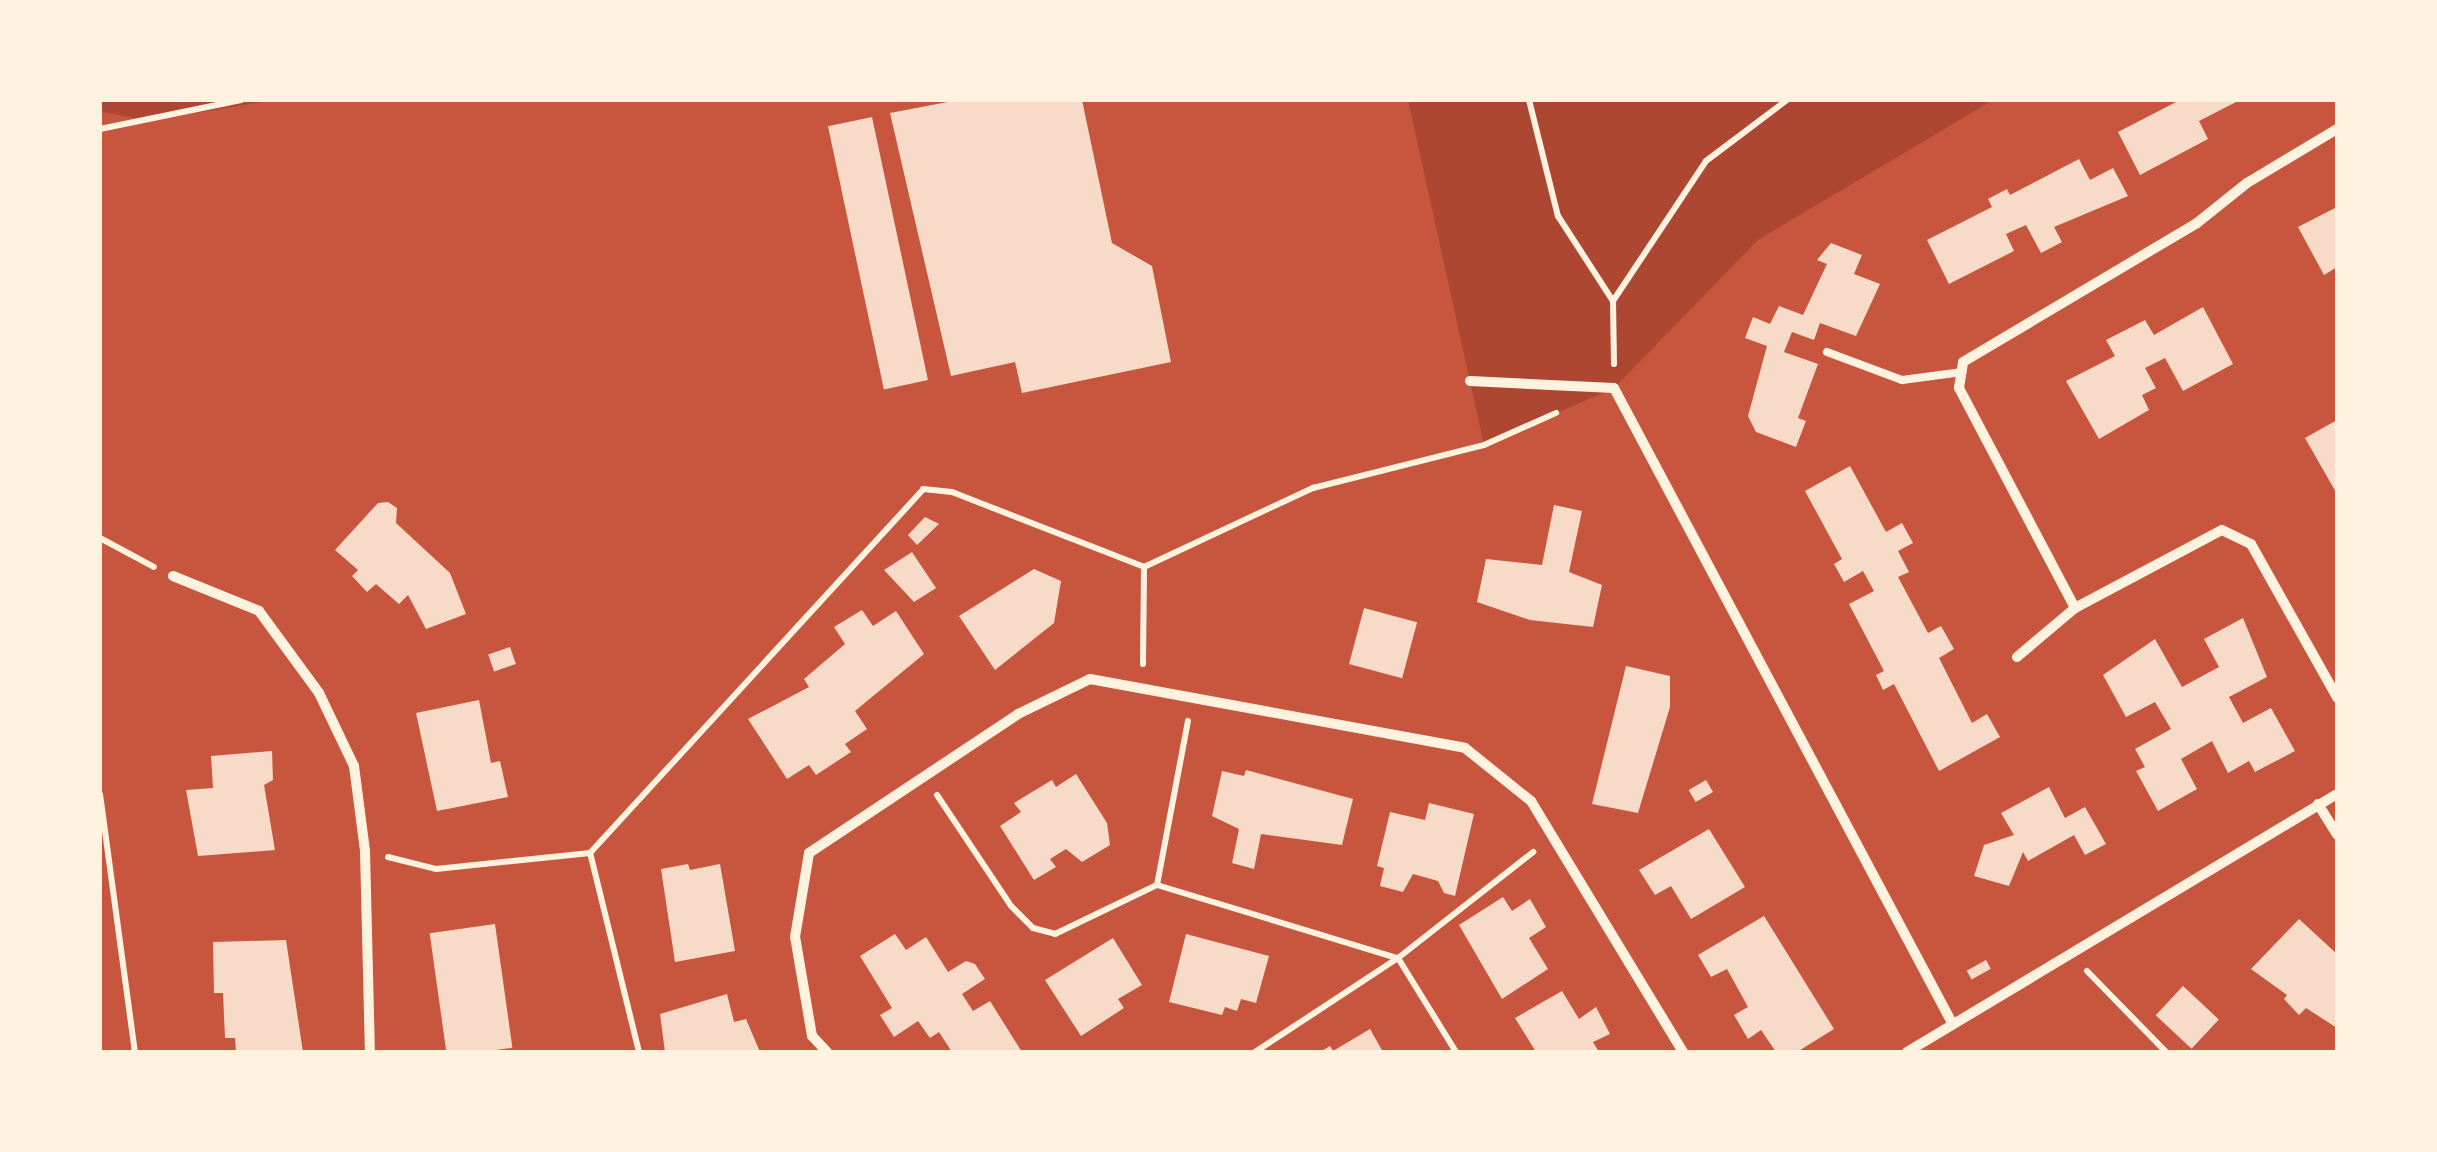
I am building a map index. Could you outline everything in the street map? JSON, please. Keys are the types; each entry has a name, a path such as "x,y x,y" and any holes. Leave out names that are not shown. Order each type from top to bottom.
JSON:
{"street":[{"path":"2075,608 1959,388 1963,362 2197,223 2247,184 2337,130"},
{"path":"1470,381 1614,388 1952,1023"},
{"path":"2017,658 2075,608 2222,530 2250,544 2337,697"},
{"path":"173,576 259,612 319,693 354,766 365,851 370,1052"},
{"path":"827,1052 812,1036 795,937 809,854 923,773 1090,680 1464,748 1531,802 1682,1052"},
{"path":"1907,1052 2337,794"},
{"path":"2318,804 2337,834"}],"lane":[{"path":"1827,352 1902,380 1962,372"}],"path":[{"path":"100,129 241,100"},
{"path":"1529,100 1558,216 1613,300"},
{"path":"365,851 436,868 590,853 923,489 952,492 1144,568"},
{"path":"100,538 173,576"},
{"path":"1157,885 1192,700"},
{"path":"923,773 1011,906 1033,928 1055,934 1157,885 1398,958 1456,1052"},
{"path":"100,794 135,1052"},
{"path":"1255,1052 1398,958 1470,895 1553,838"},
{"path":"590,853 639,1052"},
{"path":"2074,949 2095,984 2166,1052"}],"shaded area":[{"path":"100,100 275,100 146,121 100,111"},
{"path":"1408,100 1993,100 1758,240 1614,388 1484,445"}],"building":[{"path":"958,100 1082,100 1112,243 1152,266 1171,362 1022,393 1015,362 951,376 890,113"},
{"path":"2180,100 2240,100 2199,121 2208,139 2140,175 2118,132"},
{"path":"872,117 928,380 884,389 828,126"},
{"path":"2079,159 2090,180 2113,168 2128,196 2054,227 2062,242 2041,253 2026,225 2006,234 2014,251 1949,284 1927,240 1992,207 1988,199 2007,189 2010,195"},
{"path":"2337,207 2337,267 2324,275 2298,227"},
{"path":"1831,243 1862,255 1854,274 1880,284 1856,336 1820,323 1814,340 1792,332 1784,352 1818,364 1798,418 1806,421 1796,447 1756,432 1748,416 1767,346 1745,338 1753,317 1770,324 1779,306 1803,315 1827,264 1817,260"},
{"path":"2203,307 2233,364 2183,391 2165,358 2145,368 2156,388 2142,395 2149,410 2099,439 2066,381 2115,356 2106,340 2145,320 2154,335"},
{"path":"2337,420 2337,494 2305,438"},
{"path":"1850,466 1886,532 1902,523 1913,543 1898,551 1909,572 1898,577 1928,633 1941,626 1954,649 1939,658 1972,723 1987,714 2000,737 1939,771 1894,684 1883,690 1876,675 1884,671 1849,604 1874,591 1863,571 1844,582 1834,564 1842,559 1805,491"},
{"path":"388,502 397,508 396,523 450,573 466,614 426,629 408,595 399,604 376,584 367,592 352,576 358,570 335,550 378,503"},
{"path":"1554,505 1582,511 1569,572 1602,585 1593,627 1530,620 1477,602 1486,559 1542,565"},
{"path":"925,517 939,524 917,545 908,535"},
{"path":"912,552 936,588 914,602 884,570"},
{"path":"1034,569 1061,581 1054,623 995,670 959,616"},
{"path":"1364,608 1417,622 1402,678 1349,664"},
{"path":"862,610 873,626 896,611 924,654 855,711 867,729 845,744 851,752 816,775 809,765 787,779 748,719 809,687 804,679 845,644 834,627"},
{"path":"2243,618 2267,677 2229,697 2243,723 2271,708 2295,751 2255,772 2249,761 2228,773 2212,741 2181,759 2197,789 2158,811 2136,771 2145,767 2135,749 2171,729 2155,702 2126,717 2103,675 2155,639 2182,687 2219,667 2204,639"},
{"path":"510,647 516,664 494,672 488,654"},
{"path":"1626,666 1670,676 1670,707 1638,813 1592,804"},
{"path":"479,700 491,763 500,761 508,797 437,811 416,713"},
{"path":"272,751 273,780 264,785 275,850 198,856 186,790 213,788 211,756"},
{"path":"1246,770 1353,799 1342,845 1261,834 1254,869 1232,863 1239,829 1212,816 1222,771 1244,776"},
{"path":"1076,774 1107,823 1110,845 1082,862 1066,849 1050,859 1056,867 1034,880 1000,826 1021,812 1014,803 1052,780 1056,787"},
{"path":"1706,780 1713,792 1696,802 1689,790"},
{"path":"2049,787 2065,818 2085,807 2106,844 2085,855 2074,835 2028,861 2023,852 2009,886 1974,876 1984,845 2014,835 2001,813"},
{"path":"1429,803 1474,814 1455,896 1444,893 1438,881 1413,874 1403,892 1380,886 1384,868 1377,866 1390,812 1425,820"},
{"path":"1709,829 1745,887 1691,919 1671,886 1655,895 1639,870"},
{"path":"688,864 690,870 720,864 735,951 675,962 661,869"},
{"path":"1503,897 1512,911 1530,899 1546,927 1529,938 1548,969 1502,999 1459,925"},
{"path":"1764,916 1834,1029 1797,1052 1776,1052 1761,1030 1748,1039 1734,1015 1748,1007 1727,969 1711,977 1698,955"},
{"path":"2299,919 2337,954 2337,1028 2306,1008 2299,1015 2284,999 2287,995 2251,969"},
{"path":"495,924 512,1048 446,1052 430,933"},
{"path":"895,934 906,950 926,937 948,972 966,961 975,964 985,979 962,994 973,1011 990,1001 1022,1052 952,1052 939,1032 930,1038 918,1021 894,1037 880,1015 892,1008 860,956"},
{"path":"1186,934 1269,956 1256,1003 1241,999 1237,1011 1225,1007 1222,1015 1169,1002"},
{"path":"1113,938 1142,985 1118,999 1124,1008 1081,1036 1045,980"},
{"path":"286,940 303,1052 236,1052 235,1038 225,1038 223,993 214,993 213,942"},
{"path":"1986,960 1991,969 1972,979 1967,971"},
{"path":"2183,986 2219,1019 2192,1049 2156,1015"},
{"path":"1562,991 1579,1019 1596,1007 1610,1034 1593,1042 1599,1052 1536,1052 1515,1018"},
{"path":"727,994 734,1022 746,1019 760,1052 665,1052 660,1014"},
{"path":"1370,1029 1383,1052 1320,1052 1330,1046 1333,1051"}]}
